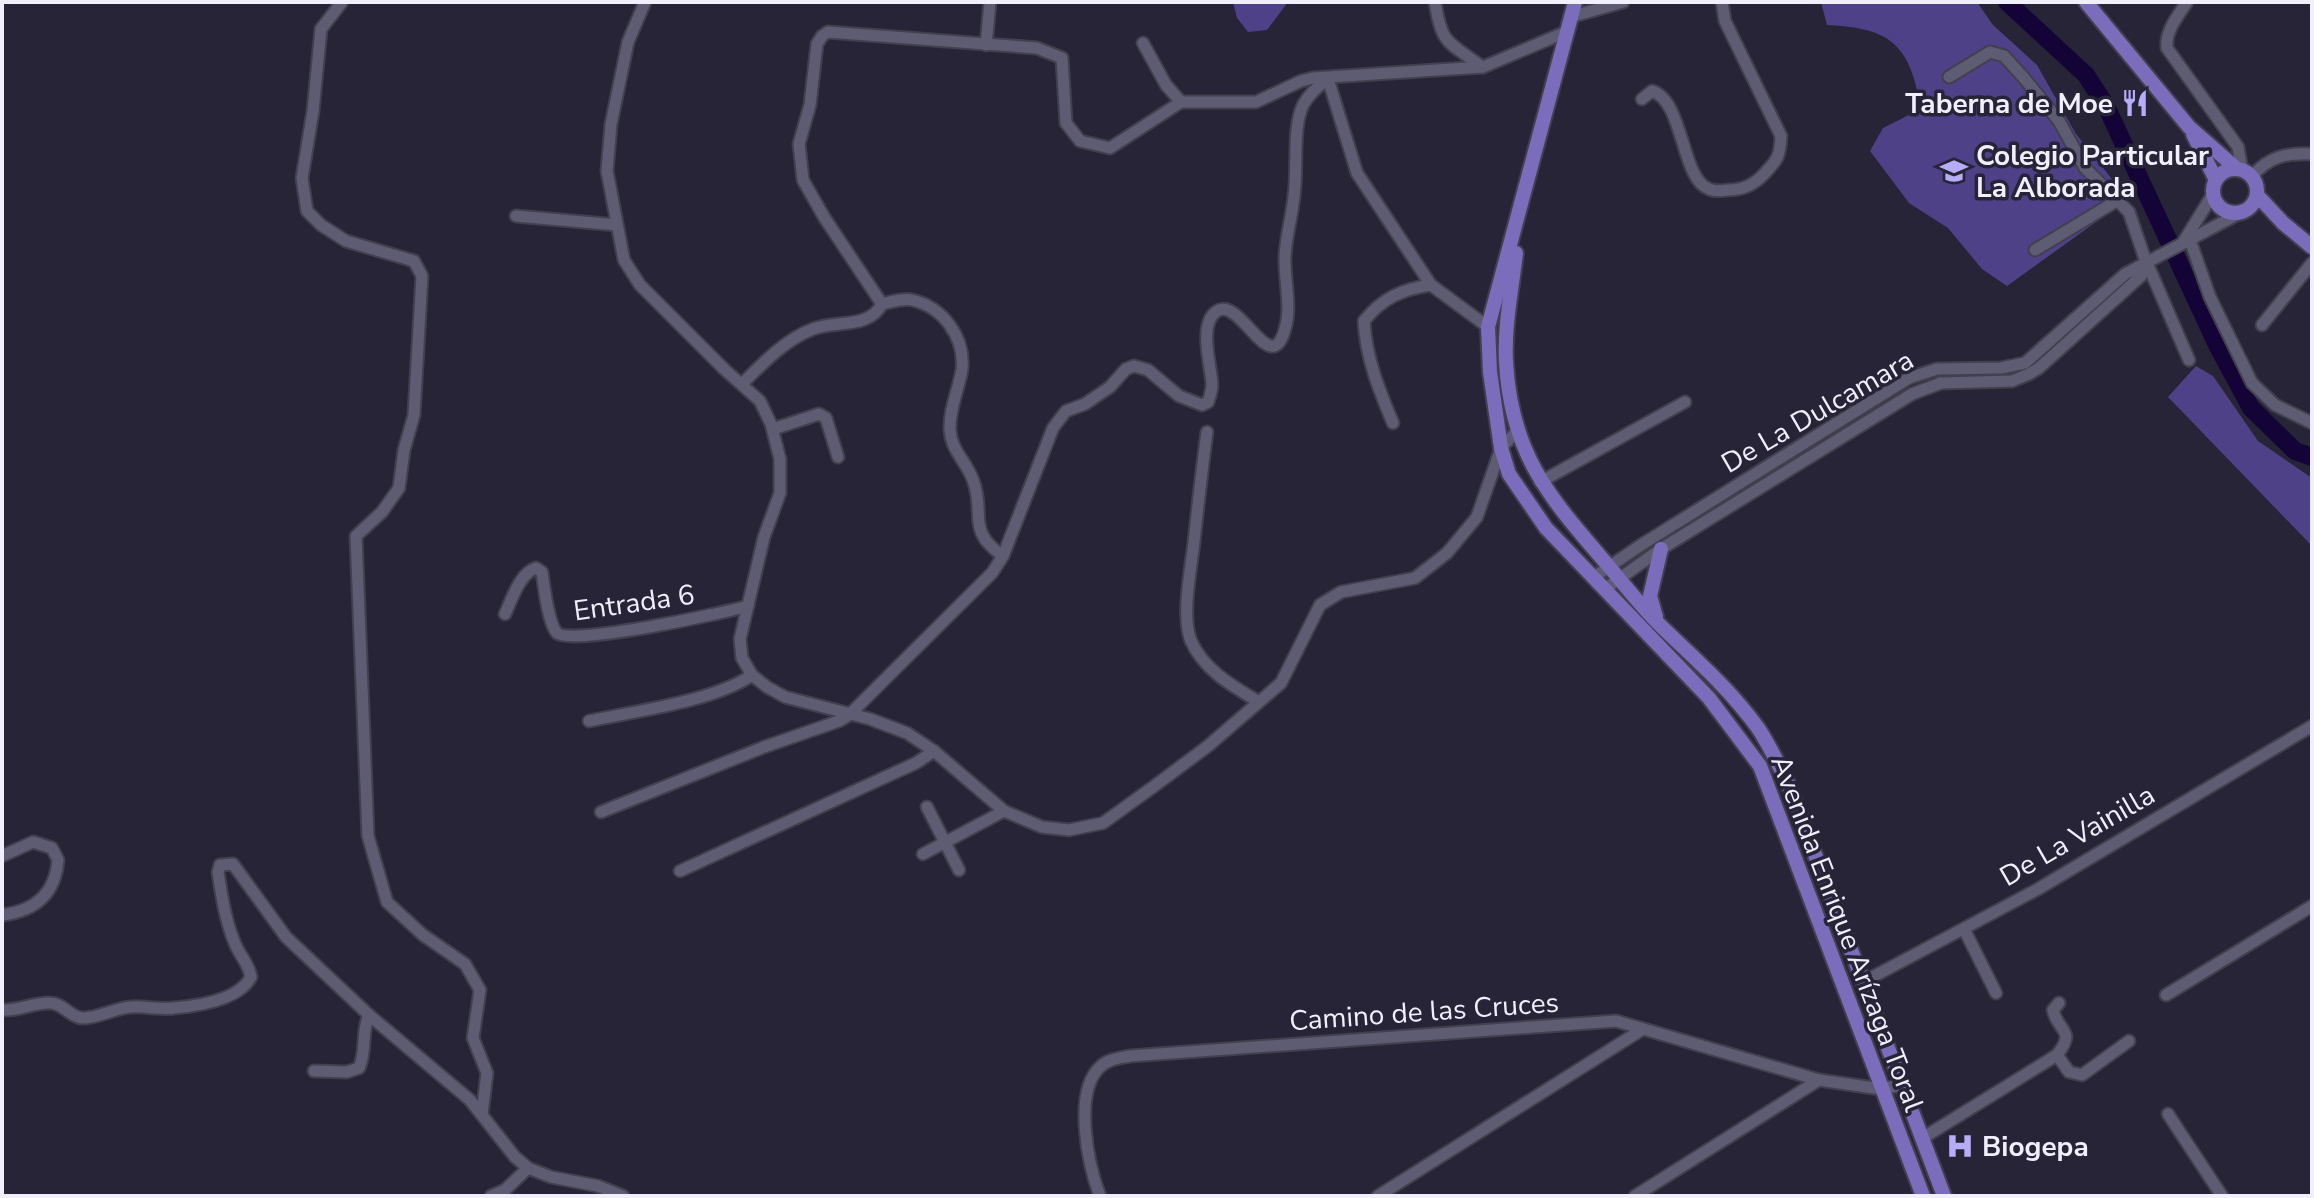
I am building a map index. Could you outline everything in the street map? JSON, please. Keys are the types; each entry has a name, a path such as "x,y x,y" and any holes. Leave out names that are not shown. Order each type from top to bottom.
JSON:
{"main road":[{"path":"2086,2 2189,127 2244,171 2258,188 2251,207 2242,212"},
{"name":"Avenida Enrique Arízaga Toral","path":"1571,12 1488,327 1490,372 1501,448 1509,474 1546,528 1709,698 1760,766 1923,1196"},
{"path":"2189,127 2223,209 2283,223"},
{"path":"2214,187 2225,171 2244,171"},
{"path":"2257,195 2283,223 2312,247"},
{"name":"Avenida Enrique Arízaga Toral","path":"1522,205 1506,362 1517,431 1527,458 1540,482 1659,625 1710,670 1758,728 1777,760 1944,1196"},
{"path":"1659,625 1650,596 1661,549"}],"street":[{"path":"342,2 321,29 313,111 302,178 307,211 321,225 346,241 414,261 422,276 414,415 404,450 399,488 382,512 356,536 368,836 387,902 423,935 465,964 480,990 473,1038 487,1073 482,1114"},
{"path":"645,2 628,42 611,124 607,171 624,260 640,285 760,401 773,429 780,459 780,493 764,537 740,639 742,658 752,675 785,697 870,719 907,733 934,751 1004,811 1042,827 1069,830 1103,823 1208,746 1281,683 1320,605 1341,592 1415,578 1447,553 1477,517 1501,448 1517,431"},
{"path":"986,45 990,2"},
{"path":"1435,2 1441,33 1447,43 1483,67"},
{"path":"882,304 803,180 799,144 810,105 817,44 828,32 1037,48 1062,58 1066,123 1080,141 1110,148 1181,102 1256,102 1301,81 1483,67 1571,12 1623,2"},
{"path":"1642,99 1652,91 1663,97 1680,130 1689,162 1700,184 1710,190 1754,185 1780,156 1781,136 1725,21 1722,2"},
{"path":"2187,2 2170,28 2167,48 2238,147 2244,171 2268,160 2311,152"},
{"path":"1143,43 1166,85 1181,102"},
{"path":"1949,77 1990,52 2004,56 2051,110 2085,168 2132,217 2189,360"},
{"path":"1328,79 1357,173 1431,285 1488,327"},
{"path":"601,812 849,715 992,573 1003,556 1048,436 1066,411 1085,404 1110,387 1126,369 1134,366 1148,370 1179,396 1202,405 1208,402 1212,388 1207,349 1209,321 1214,312 1224,308 1235,311 1260,342 1275,345 1280,341 1286,326 1285,255 1295,194 1299,115 1311,94 1328,79"},
{"name":"De La Dulcamara","path":"2185,241 2214,187"},
{"path":"2035,250 2118,200"},
{"name":"De La Dulcamara","path":"1594,577 1909,378 1937,369 2001,368 2025,363 2125,274 2242,212"},
{"path":"516,216 617,225"},
{"path":"2185,241 2252,383 2275,405 2312,423"},
{"name":"De La Dulcamara","path":"1605,589 1661,549 1912,394 1941,383 2012,381 2039,368 2141,276 2149,262"},
{"path":"2262,325 2312,263"},
{"path":"1393,423 1365,346 1364,321 1384,299 1431,285"},
{"path":"882,304 910,299 928,306 944,316 958,338 962,364 950,433 953,446 973,480 978,525 988,545 1003,556"},
{"path":"742,384 766,360 799,336 815,328 868,320 882,304"},
{"path":"1540,482 1685,402"},
{"path":"773,429 819,414 826,418 838,457"},
{"path":"1207,432 1187,627 1191,641 1220,679 1259,702"},
{"name":"Entrada 6","path":"505,614 523,577 530,569 536,568 542,572 553,624 557,633 563,636 625,631 748,606"},
{"path":"589,721 716,693 737,686 752,675"},
{"name":"De La Vainilla","path":"1863,982 2038,889 2312,726"},
{"path":"680,871 916,763 934,751"},
{"path":"927,807 959,870"},
{"path":"923,854 1004,811"},
{"path":"2,856 33,842 52,848 58,860 51,884 34,907 24,912 2,915"},
{"path":"2,1010 50,1003 62,1006 76,1017 85,1018 129,1007 174,1008 227,996 242,989 251,977 227,920 218,872 220,865 233,864 286,937 369,1015 470,1100 504,1145 528,1168 551,1177 598,1186 623,1196"},
{"path":"2166,995 2312,906"},
{"path":"1964,929 1996,993"},
{"path":"1921,1139 2057,1055 2066,1043 2067,1035 2053,1014 2059,1003"},
{"path":"314,1071 347,1072 359,1068 363,1060 365,1024 369,1015"},
{"name":"Camino de las Cruces","path":"1100,1196 1088,1138 1085,1098 1092,1076 1104,1063 1147,1054 1616,1021 1819,1080 1881,1089 1902,1085"},
{"path":"1378,1196 1643,1029"},
{"path":"2057,1055 2069,1072 2082,1075 2129,1041"},
{"path":"1635,1196 1819,1080"},
{"path":"2168,1114 2222,1196"},
{"path":"491,1196 505,1190 528,1168"}],"shaded area":[{"path":"1233,2 1288,2 1267,30 1248,32 1237,18"},
{"path":"1821,2 1977,2 1993,25 2037,65 2076,134 2128,199 2007,286 1982,269 1948,228 1909,203 1870,151 1883,128 1921,109 1917,87 1904,56 1895,44 1868,31 1827,25"},
{"path":"2196,366 2213,376 2258,441 2312,478 2312,546 2168,397"}],"waterway":[{"path":"2007,2 2086,75 2106,106 2218,347 2251,408 2295,451 2312,457"}],"place":[{"name":"Taberna de Moe","path":"2135,103"},
{"name":"Colegio Particular La Alborada","path":"1954,171"},
{"name":"Biogepa","path":"1960,1146"}]}
